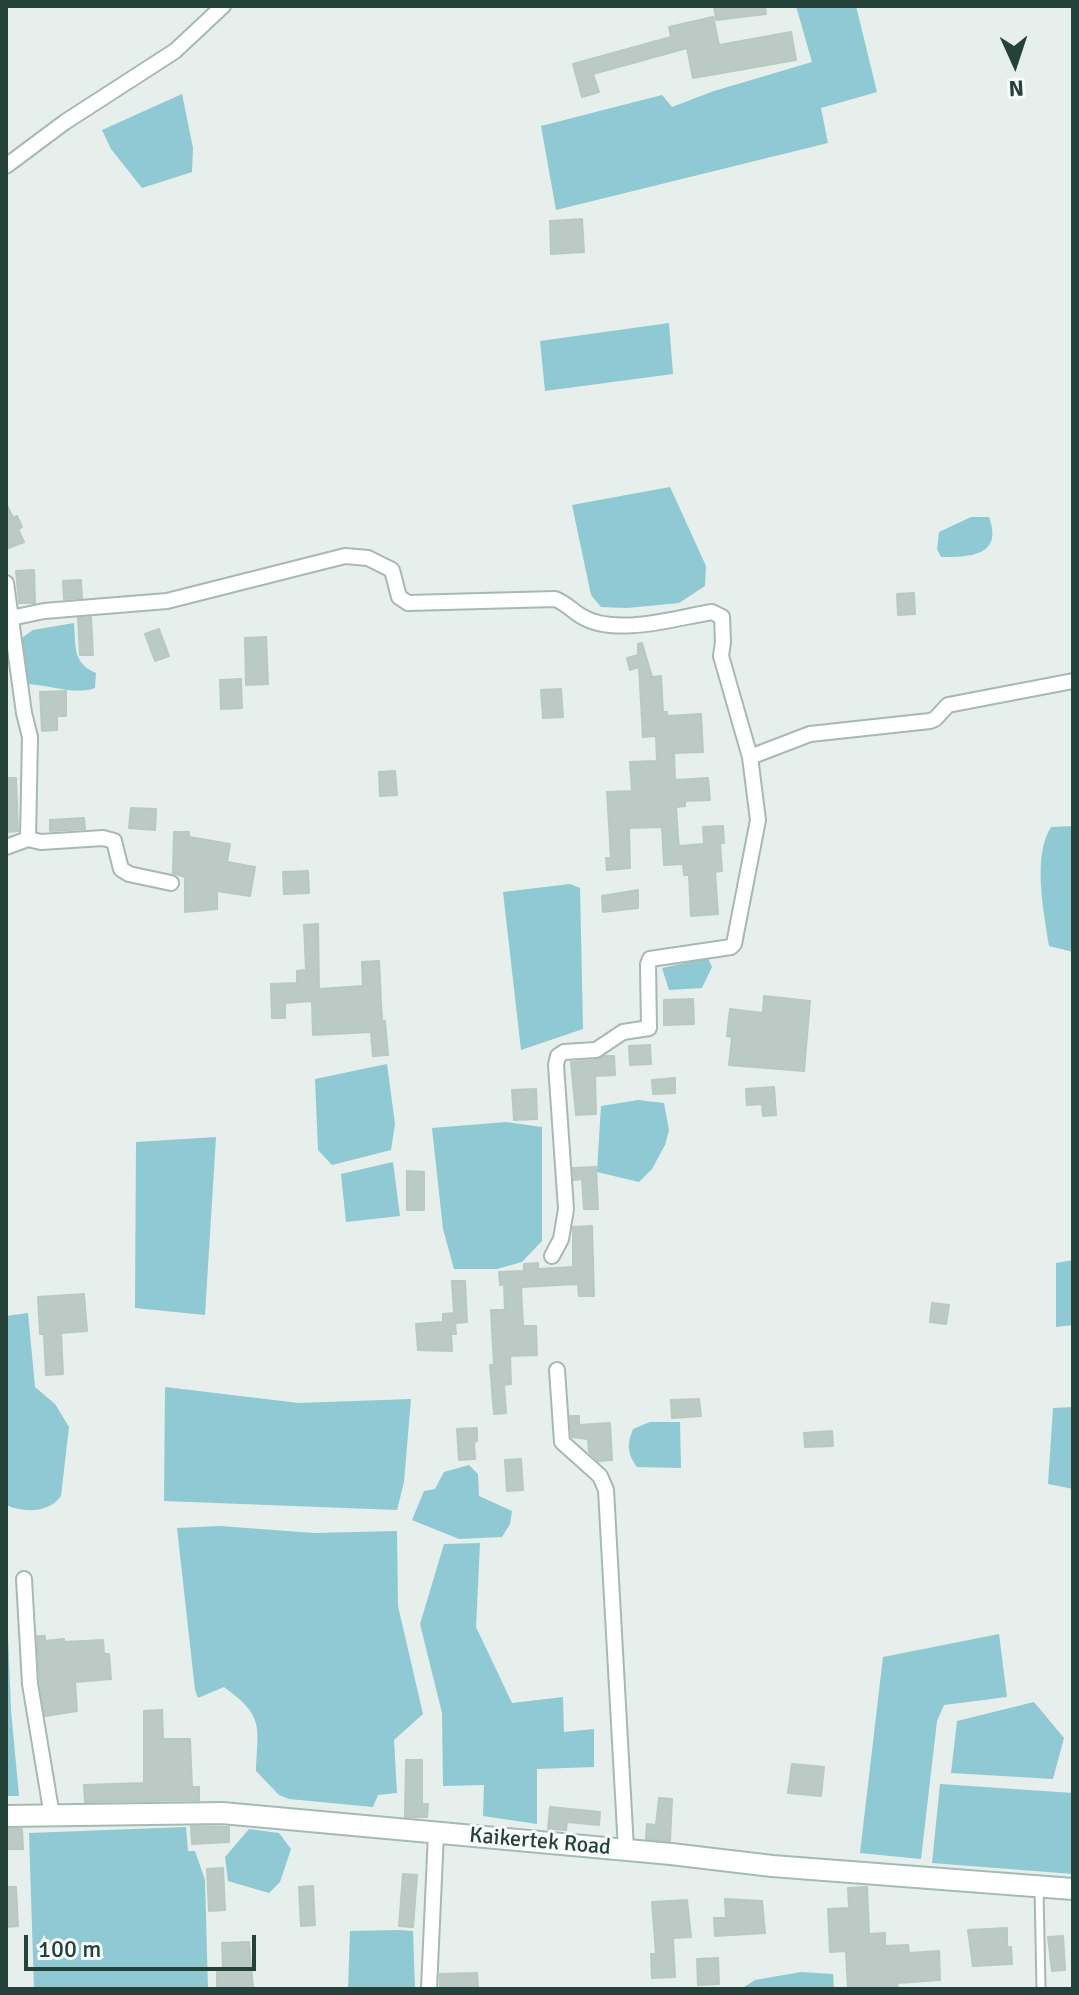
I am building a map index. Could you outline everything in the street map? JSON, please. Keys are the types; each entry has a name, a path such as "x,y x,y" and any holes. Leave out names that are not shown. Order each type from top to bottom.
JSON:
{"main road":[{"name":"Kaikertek Road","path":"6,1816 222,1813 626,1849 772,1866 1073,1889"}],"street":[{"path":"6,166 65,122 175,51 223,6"},
{"path":"11,618 44,611 167,601 345,556 368,558 392,570 399,597 408,603 555,599 568,604 581,616 602,623 638,625 712,612 722,617 721,656 750,757 758,820 734,944 731,947 650,959 649,1028 623,1032 596,1050 564,1052 558,1056 556,1065 566,1209 561,1239 552,1256"},
{"path":"6,583 30,737 28,839"},
{"path":"750,757 810,734 930,721 948,705 1073,681"},
{"path":"6,847 28,839 41,842 103,838 114,841 121,869 129,874 171,883"},
{"path":"557,1370 562,1442 600,1476 606,1490 626,1849"},
{"path":"24,1579 30,1684 52,1816"},
{"path":"429,1989 436,1833"}],"lane":[{"path":"1039,1886 1041,1989"}],"water":[{"path":"796,6 856,6 877,92 821,108 828,143 556,210 541,126 662,95 672,107 812,62"},
{"path":"182,94 193,148 192,172 142,188 111,149 102,130"},
{"path":"669,323 673,374 545,391 540,341"},
{"path":"670,487 706,566 705,586 679,603 601,607 591,595 572,505"},
{"path":"971,517 989,517 992,540 988,547 973,555 941,557 937,549 939,532"},
{"path":"74,623 77,653 83,664 96,673 95,688 79,691 22,684 19,640 33,630"},
{"path":"1073,826 1073,952 1049,946 1041,869 1045,839 1051,827"},
{"path":"570,884 580,888 583,1029 521,1050 503,892"},
{"path":"708,958 712,967 702,988 669,990 662,968"},
{"path":"387,1064 395,1124 391,1150 332,1165 318,1150 315,1079"},
{"path":"638,1100 664,1103 669,1130 652,1169 639,1182 597,1172 601,1106"},
{"path":"506,1122 542,1127 542,1241 522,1262 497,1269 454,1269 443,1229 432,1128"},
{"path":"216,1137 205,1315 135,1308 136,1142"},
{"path":"393,1162 400,1216 346,1222 341,1174"},
{"path":"1073,1260 1073,1325 1056,1327 1056,1263"},
{"path":"28,1313 35,1387 55,1404 69,1427 61,1496 50,1506 28,1510 6,1505 6,1316"},
{"path":"165,1387 299,1403 411,1399 404,1482 397,1510 164,1501"},
{"path":"1073,1407 1073,1489 1048,1484 1053,1408"},
{"path":"650,1422 680,1422 681,1468 637,1467 630,1453 631,1435 633,1429"},
{"path":"469,1465 478,1474 479,1496 512,1511 510,1524 502,1537 459,1539 412,1520 424,1491 435,1489 444,1472"},
{"path":"220,1526 314,1533 397,1531 398,1606 423,1714 394,1740 397,1793 378,1795 373,1807 289,1799 279,1795 256,1771 256,1723 246,1706 224,1687 198,1698 177,1528"},
{"path":"480,1543 476,1627 512,1703 563,1697 564,1732 594,1729 594,1767 537,1769 537,1824 483,1816 484,1785 443,1786 442,1713 420,1624 444,1544"},
{"path":"8,1634 19,1796 6,1796"},
{"path":"999,1634 1007,1697 944,1705 937,1721 921,1859 860,1853 883,1657"},
{"path":"1034,1702 1064,1738 1053,1779 951,1773 957,1721"},
{"path":"940,1784 1073,1793 1073,1874 932,1863"},
{"path":"186,1827 188,1851 195,1851 205,1880 208,1989 34,1989 29,1833"},
{"path":"249,1829 279,1833 291,1849 280,1882 269,1893 228,1881 225,1857"},
{"path":"350,1931 413,1931 415,1989 348,1989"},
{"path":"801,1972 833,1974 834,1989 741,1989 755,1980"}],"building":[{"path":"714,6 765,6 766,14 716,20"},
{"path":"713,17 719,45 791,32 796,60 693,78 687,48 593,74 599,92 582,97 573,64 671,37 669,27"},
{"path":"582,219 584,252 551,254 550,221"},
{"path":"6,503 13,518 17,516 22,527 18,529 24,542 6,549"},
{"path":"34,570 35,603 19,603 16,571"},
{"path":"81,580 82,598 64,599 63,581"},
{"path":"914,593 915,614 898,615 897,594"},
{"path":"91,617 93,655 80,655 78,618"},
{"path":"159,629 169,656 155,661 145,634"},
{"path":"266,637 268,684 246,685 245,638"},
{"path":"642,643 652,677 661,676 663,712 667,712 667,716 701,714 703,752 674,753 675,780 708,778 710,800 685,801 685,806 676,807 678,838 679,846 704,844 703,827 723,826 724,843 720,843 722,871 715,872 718,914 691,916 689,875 684,875 683,864 664,865 662,827 629,828 630,868 607,870 606,858 611,858 607,792 632,791 630,762 657,761 656,736 643,737 639,667 630,670 627,658 638,655 638,644"},
{"path":"241,679 242,708 221,709 220,680"},
{"path":"561,689 563,717 543,718 541,690"},
{"path":"66,691 66,716 57,716 57,730 42,731 40,692"},
{"path":"395,771 397,795 380,796 379,772"},
{"path":"6,778 16,778 18,831 6,832"},
{"path":"131,808 156,809 155,830 129,828"},
{"path":"84,818 85,829 50,831 50,820"},
{"path":"174,832 189,832 189,837 230,844 227,862 255,867 250,896 217,891 217,909 185,912 185,877 173,873"},
{"path":"308,871 309,893 284,894 283,872"},
{"path":"638,890 638,908 603,912 602,896"},
{"path":"318,924 319,989 363,986 362,962 379,961 382,1021 385,1021 388,1055 373,1056 371,1032 313,1035 312,1001 285,1003 285,1018 272,1018 271,984 297,983 297,971 306,970 304,925"},
{"path":"764,996 810,1001 804,1071 729,1065 732,1037 727,1036 730,1009 763,1013"},
{"path":"693,999 694,1024 664,1025 664,1000"},
{"path":"650,1045 651,1064 630,1065 629,1046"},
{"path":"614,1056 615,1075 595,1076 596,1114 576,1115 571,1062 597,1060"},
{"path":"675,1078 675,1093 653,1094 652,1080"},
{"path":"774,1087 776,1115 763,1116 762,1104 747,1105 746,1089"},
{"path":"536,1089 537,1119 514,1120 512,1090"},
{"path":"596,1167 598,1209 584,1209 582,1179 574,1180 573,1168"},
{"path":"407,1171 424,1172 424,1210 407,1210"},
{"path":"592,1226 594,1296 579,1296 578,1284 521,1287 523,1326 536,1326 537,1355 510,1356 511,1384 504,1385 506,1413 494,1414 490,1365 494,1365 491,1310 505,1310 504,1284 500,1285 499,1272 524,1271 524,1264 538,1263 538,1269 573,1267 573,1227"},
{"path":"452,1281 465,1281 467,1322 455,1323 456,1334 451,1334 452,1351 418,1350 416,1324 443,1322 443,1314 454,1313"},
{"path":"84,1294 87,1331 61,1333 63,1374 46,1375 38,1297"},
{"path":"932,1303 949,1305 946,1324 930,1322"},
{"path":"699,1399 701,1416 672,1418 671,1400"},
{"path":"570,1416 579,1416 579,1425 610,1423 612,1460 598,1461 589,1452 588,1439 572,1437"},
{"path":"477,1428 475,1459 459,1460 457,1429"},
{"path":"832,1431 833,1446 805,1447 804,1433"},
{"path":"521,1459 523,1490 507,1491 505,1460"},
{"path":"37,1636 45,1636 45,1641 103,1640 104,1654 109,1654 111,1679 75,1682 77,1711 45,1716"},
{"path":"162,1710 163,1739 190,1739 192,1787 199,1787 199,1800 85,1802 84,1785 144,1783 144,1711"},
{"path":"406,1760 422,1760 422,1804 428,1804 427,1817 405,1817"},
{"path":"792,1764 824,1767 821,1796 788,1793"},
{"path":"659,1798 672,1799 670,1841 646,1839 647,1824 656,1825"},
{"path":"550,1807 600,1812 599,1825 567,1822 566,1830 548,1829"},
{"path":"191,1826 229,1827 229,1842 192,1844"},
{"path":"6,1829 22,1829 23,1849 6,1849"},
{"path":"223,1868 225,1910 209,1911 207,1869"},
{"path":"403,1874 417,1875 413,1927 399,1926"},
{"path":"313,1886 315,1925 301,1926 299,1887"},
{"path":"6,1887 16,1887 18,1926 6,1927"},
{"path":"867,1887 869,1934 885,1933 885,1946 908,1945 909,1953 939,1951 940,1980 897,1983 898,1989 848,1989 846,1951 830,1952 828,1909 849,1908 848,1888"},
{"path":"725,1899 762,1901 765,1933 715,1936 714,1918 726,1918"},
{"path":"687,1900 691,1937 673,1938 675,1977 652,1978 651,1954 656,1954 652,1902"},
{"path":"1007,1928 1007,1947 1011,1947 1012,1964 973,1966 968,1930"},
{"path":"1063,1936 1065,1970 1052,1971 1048,1937"},
{"path":"249,1942 253,1989 217,1989 217,1968 223,1968 222,1943"},
{"path":"718,1958 719,1984 698,1985 697,1959"},
{"path":"477,1973 478,1988 440,1989 440,1974"}]}
